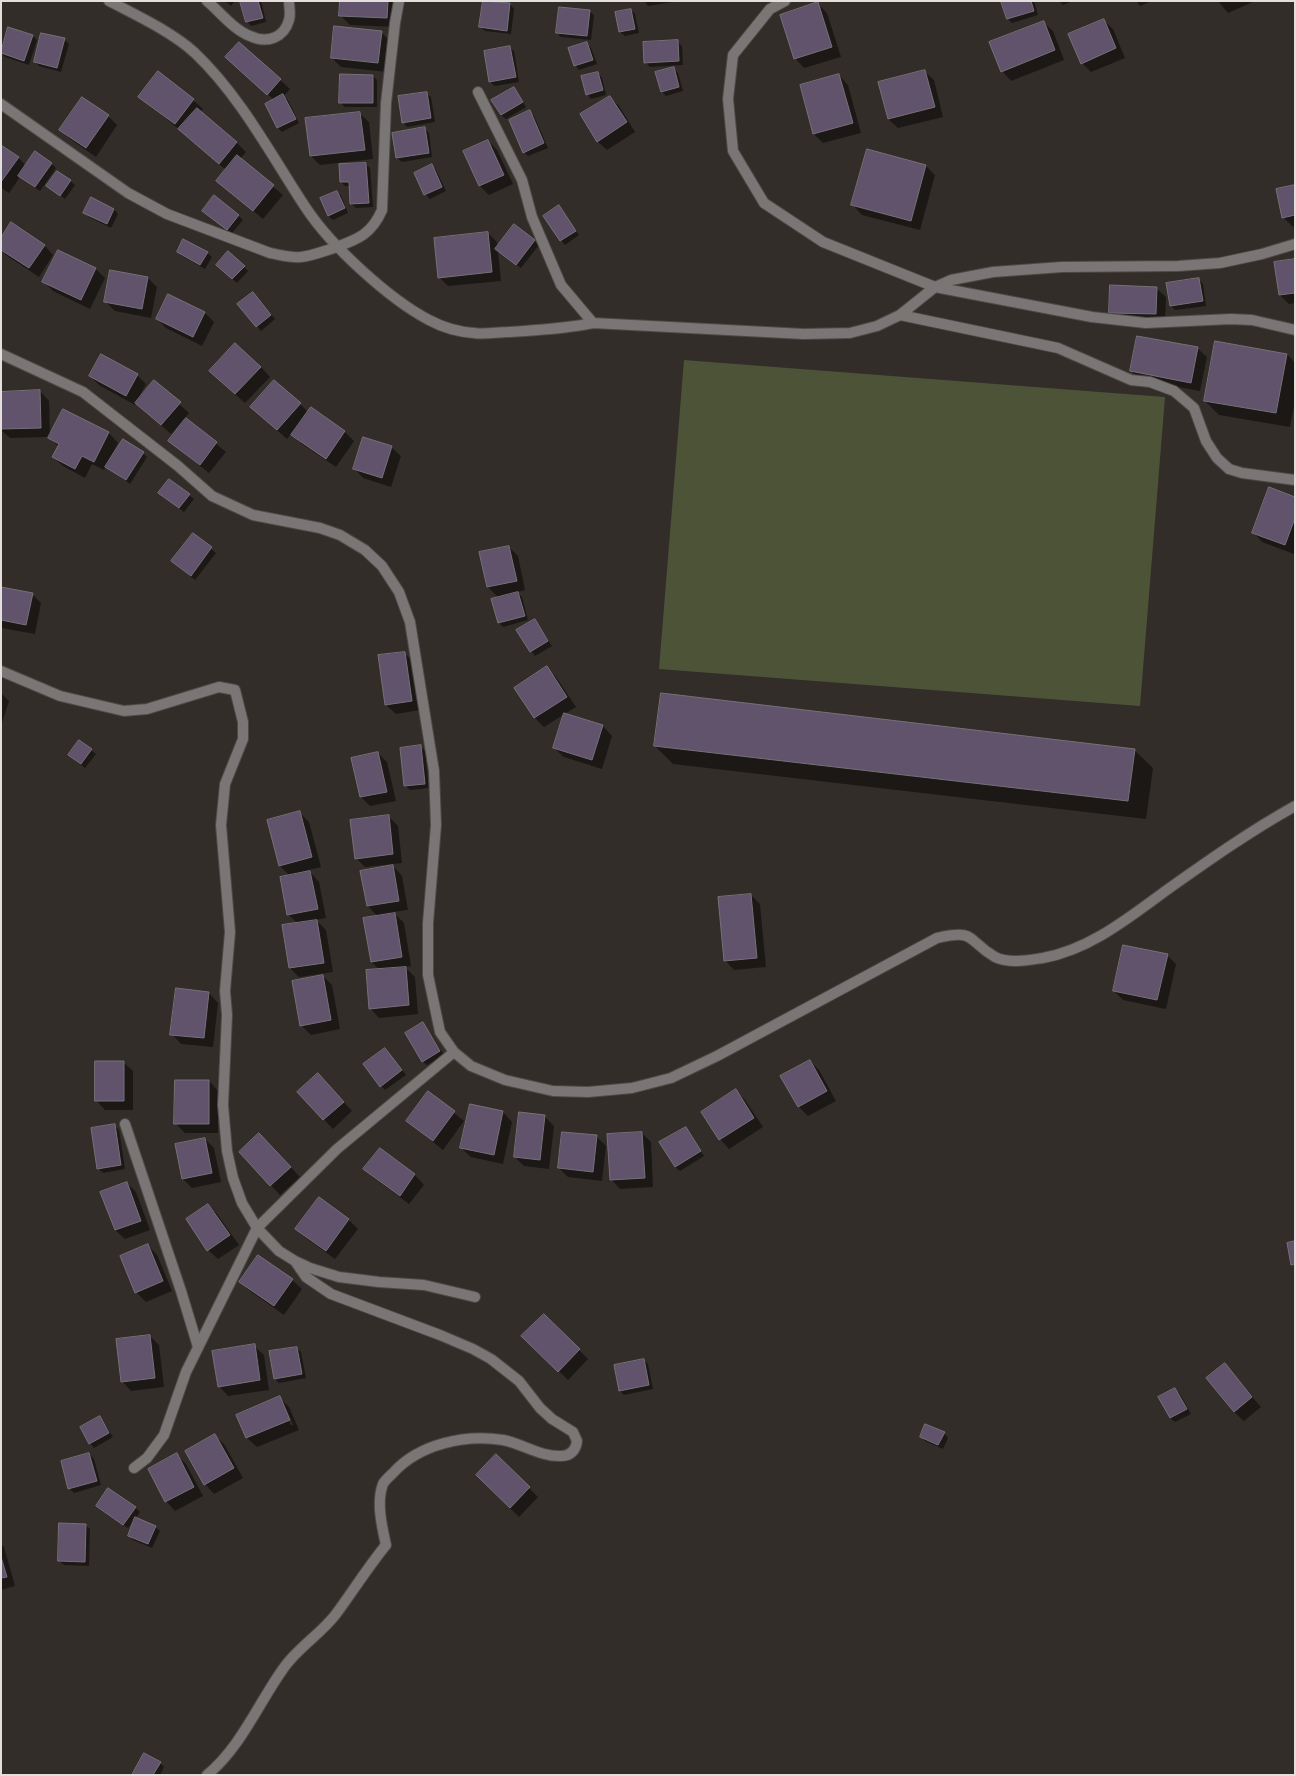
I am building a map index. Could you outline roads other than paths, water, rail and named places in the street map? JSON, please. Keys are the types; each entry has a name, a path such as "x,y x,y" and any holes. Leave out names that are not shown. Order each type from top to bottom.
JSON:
{"street":[{"path":"109,1 152,23 194,52 233,95 308,211 360,269 409,309 430,321 449,328 474,334 562,329 593,323 828,335 850,333 870,328 900,315 935,287 951,280 993,272 1062,267 1178,266 1220,263 1262,254 1295,244"},
{"path":"207,1 240,31 250,37 270,39 279,37 286,28 290,18 289,1"},
{"path":"1,104 128,193 167,214 256,248 288,257 302,257 354,241 366,233 378,220 382,210 386,103 395,23 400,1"},
{"path":"785,1 770,9 733,55 728,100 734,151 764,203 823,242 935,287 1118,321 1160,322 1231,319 1252,320 1295,330"},
{"path":"478,92 522,180 532,217 561,284 593,323"},
{"path":"900,315 1058,348 1131,380 1150,382 1174,391 1194,408 1206,441 1217,458 1229,469 1242,473 1295,480"},
{"path":"1,354 83,392 178,466 212,496 253,515 320,528 340,535 365,550 382,566 394,585 410,622 434,771 436,825 428,923 428,975 440,1032 454,1052 471,1066 505,1080 553,1091 588,1092 625,1088 671,1078 717,1056 937,938 957,934 970,936 996,958 1016,961 1052,956 1108,932 1251,831 1295,806"},
{"path":"1,671 60,696 124,711 147,709 219,686 235,690 243,722 243,739 225,784 220,825 230,932 225,991 227,1015 223,1105 227,1151 233,1178 242,1203 257,1228 279,1251 294,1261 324,1273 340,1277 424,1285 475,1297"},
{"path":"134,1468 147,1458 164,1434 186,1372 257,1228 337,1149 454,1052"},
{"path":"125,1124 181,1291 198,1347"},
{"path":"207,1775 230,1750 253,1719 284,1668 336,1615 363,1573 386,1545 381,1522 380,1502 383,1484 401,1463 443,1443 466,1439 488,1438 505,1441 542,1453 563,1456 575,1450 577,1441 572,1432 552,1419 540,1408 519,1381 491,1359 474,1349 440,1335 331,1294 306,1277 294,1261"}]}
